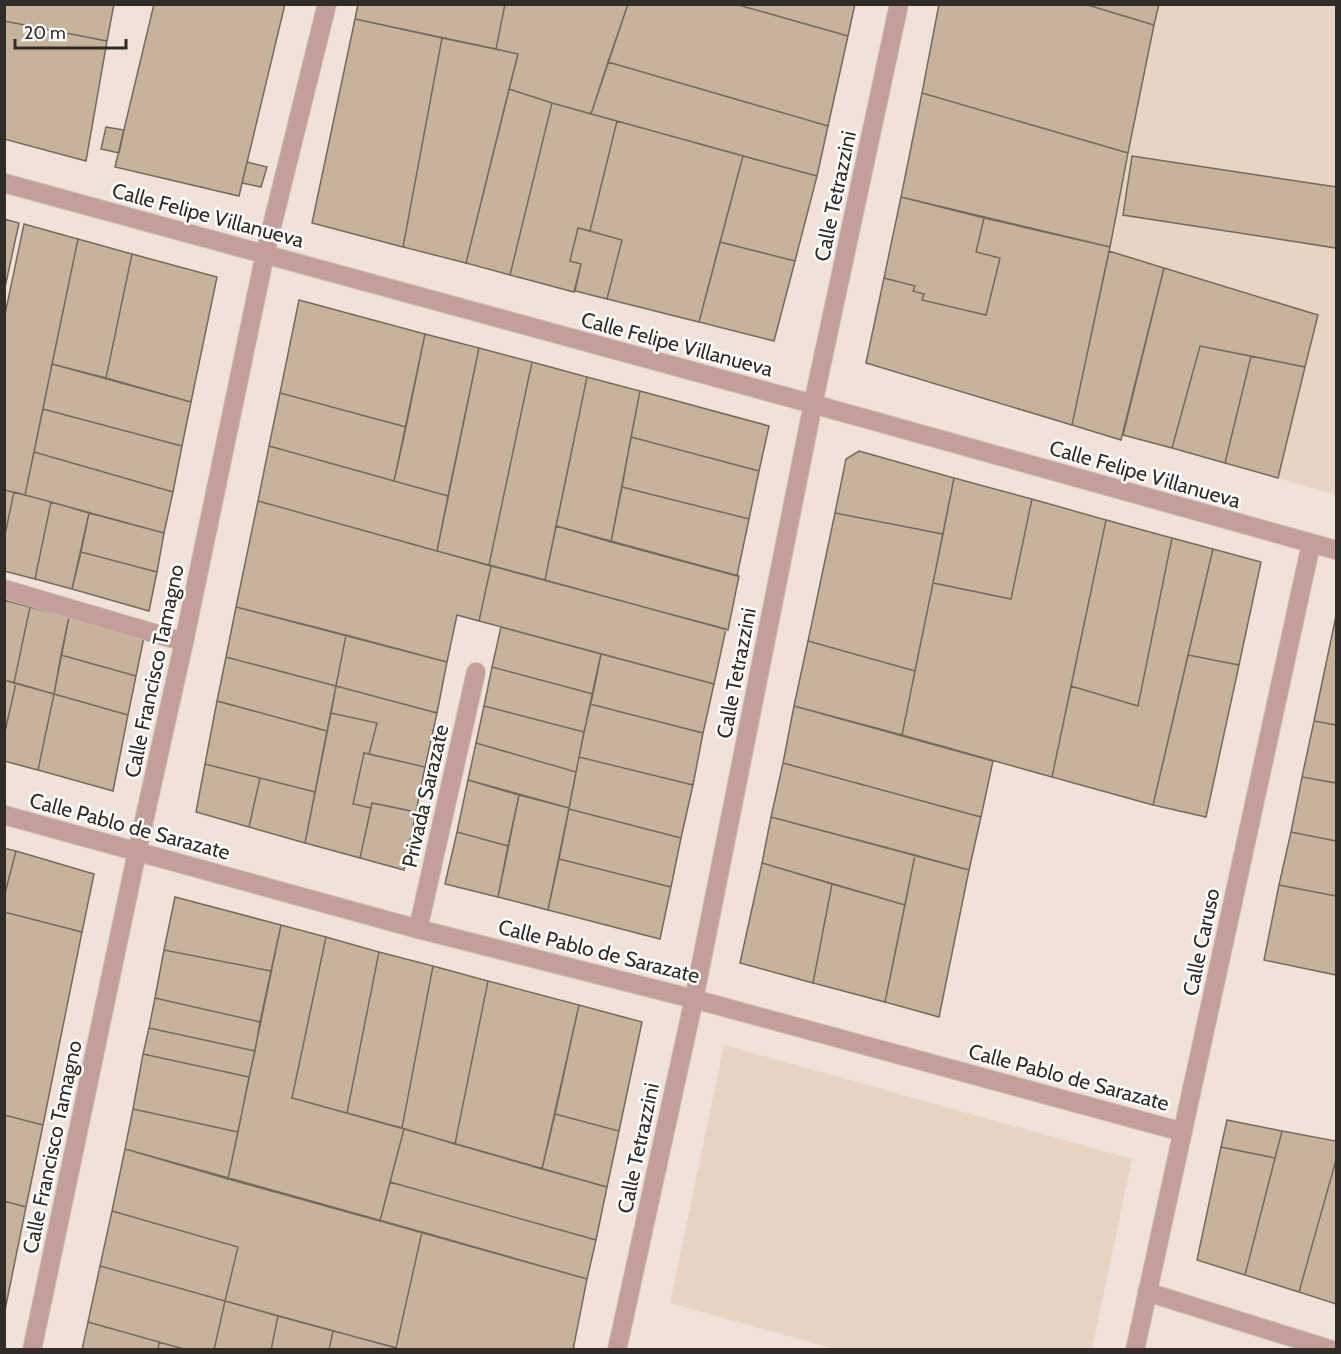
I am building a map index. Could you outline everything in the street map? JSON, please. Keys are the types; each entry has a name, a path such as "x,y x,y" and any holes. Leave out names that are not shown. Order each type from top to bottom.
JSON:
{"street":[{"name":"Calle Francisco Tamagno","path":"32,1350 265,254 327,4"},
{"name":"Calle Tetrazzini","path":"617,1350 693,999 813,404 899,4"},
{"name":"Calle Felipe Villanueva","path":"4,183 813,404 1336,550"},
{"name":"Calle Caruso","path":"1135,1350 1311,543"},
{"path":"4,589 184,642"},
{"name":"Privada Sarazate","path":"418,929 476,672"},
{"name":"Calle Pablo de Sarazate","path":"4,815 418,929 693,999 1183,1132"},
{"path":"1147,1292 1332,1350"}],"shaded area":[{"path":"1159,5 1336,5 1336,495 1278,478 1317,315 1109,251"},
{"path":"724,1045 1132,1159 1092,1349 835,1349 670,1303"}],"building":[{"path":"4,4 114,4 107,41 4,21"},
{"path":"154,4 285,4 239,196 115,167"},
{"path":"358,4 505,4 496,49 355,19"},
{"path":"505,4 628,4 591,114 509,89 518,54 496,49"},
{"path":"628,4 735,4 848,36 828,126 608,62"},
{"path":"735,4 855,4 848,36"},
{"path":"939,4 1084,4 1154,25 1128,153 922,93"},
{"path":"1084,4 1159,4 1154,25"},
{"path":"355,19 442,38 403,247 312,223"},
{"path":"4,21 107,41 86,161 4,139"},
{"path":"442,38 518,54 466,263 403,247"},
{"path":"608,62 828,126 817,176 591,114"},
{"path":"509,89 552,103 510,275 466,263"},
{"path":"922,93 1128,153 1110,247 901,197"},
{"path":"552,103 617,121 590,231 578,228 570,261 581,264 574,292 510,275"},
{"path":"617,121 743,156 699,322 607,299 622,240 590,231"},
{"path":"106,127 124,130 119,153 101,149"},
{"path":"743,156 817,176 795,261 720,242"},
{"path":"1132,156 1336,187 1336,248 1123,215"},
{"path":"247,162 267,167 261,187 242,183"},
{"path":"901,197 984,218 976,252 1000,258 986,315 922,300 924,294 913,291 915,286 884,278"},
{"path":"984,218 1110,247 1072,425 866,363 884,278 915,286 913,291 924,294 922,300 986,315 1000,258 976,252"},
{"path":"4,219 19,223 4,292"},
{"path":"24,224 78,239 25,495 4,490 4,319"},
{"path":"578,228 622,240 607,299 575,291 581,264 570,261"},
{"path":"78,239 132,254 106,378 52,364"},
{"path":"720,242 795,261 774,341 699,322"},
{"path":"1109,251 1164,268 1121,440 1072,425"},
{"path":"132,254 217,277 191,402 106,378"},
{"path":"1164,268 1318,315 1305,367 1200,346 1172,448 1123,435"},
{"path":"299,300 425,334 406,427 280,393"},
{"path":"425,334 479,348 448,496 394,481"},
{"path":"1200,346 1251,356 1225,463 1172,448"},
{"path":"479,348 532,362 489,565 437,551"},
{"path":"1251,356 1305,367 1278,478 1225,463"},
{"path":"532,362 587,377 545,580 489,565"},
{"path":"52,364 191,402 182,446 43,409"},
{"path":"587,377 640,391 611,542 556,526"},
{"path":"640,391 769,426 759,471 631,437"},
{"path":"280,393 406,427 394,481 269,446"},
{"path":"43,409 182,446 173,492 34,452"},
{"path":"631,437 759,471 749,519 622,487"},
{"path":"269,446 448,496 437,551 258,501"},
{"path":"859,451 954,478 943,534 835,513 846,459"},
{"path":"34,452 173,492 164,533 25,495"},
{"path":"954,478 1032,499 1011,599 933,583"},
{"path":"622,487 749,519 737,576 611,542"},
{"path":"4,490 14,492 4,539"},
{"path":"14,492 51,502 35,579 4,571 4,539"},
{"path":"1032,499 1106,520 1052,777 902,735 933,583 1011,599"},
{"path":"258,501 491,566 479,621 457,615 447,662 236,607"},
{"path":"51,502 89,513 72,589 35,579"},
{"path":"89,513 164,533 157,572 81,552"},
{"path":"835,513 943,534 915,671 808,641"},
{"path":"1106,520 1172,538 1138,706 1071,686"},
{"path":"556,526 739,576 728,630 545,580"},
{"path":"1172,538 1213,549 1153,805 1052,777 1071,686 1138,706"},
{"path":"1213,549 1261,562 1239,665 1188,655"},
{"path":"81,552 157,572 149,611 72,589"},
{"path":"491,566 726,629 714,684 479,621"},
{"path":"4,600 30,607 14,683 4,680"},
{"path":"30,607 69,617 54,694 14,683"},
{"path":"236,607 346,635 336,686 226,657"},
{"path":"1336,616 1336,725 1314,721"},
{"path":"69,617 144,637 136,676 61,655"},
{"path":"501,627 601,654 593,694 492,667"},
{"path":"346,635 447,662 437,713 336,686"},
{"path":"808,641 915,671 902,735 794,706"},
{"path":"601,654 714,684 703,733 590,704"},
{"path":"61,655 136,676 128,715 54,694"},
{"path":"1188,655 1239,665 1206,817 1153,805"},
{"path":"226,657 336,686 327,731 217,701"},
{"path":"492,667 593,694 584,732 484,706"},
{"path":"4,680 16,683 4,736"},
{"path":"16,683 54,694 38,770 4,761 4,736"},
{"path":"336,686 437,713 425,767 369,754 377,723 331,713"},
{"path":"54,694 128,715 113,791 38,770"},
{"path":"217,701 327,731 315,792 205,764"},
{"path":"590,704 703,733 693,785 579,757"},
{"path":"484,706 584,732 576,772 476,743"},
{"path":"794,706 993,761 981,817 783,763"},
{"path":"331,713 377,723 369,754 364,753 353,804 371,808 360,858 305,843"},
{"path":"1314,721 1336,725 1336,783 1302,777"},
{"path":"476,743 576,772 569,808 468,780"},
{"path":"364,753 425,767 416,812 372,803 371,808 353,804"},
{"path":"579,757 693,785 681,838 569,809"},
{"path":"783,763 981,817 969,870 771,817"},
{"path":"205,764 260,778 249,827 196,812"},
{"path":"1302,777 1336,783 1336,841 1291,832"},
{"path":"260,778 315,792 305,843 249,827"},
{"path":"468,780 519,795 508,846 457,832"},
{"path":"519,795 569,808 548,910 498,897"},
{"path":"372,803 416,812 404,870 360,858"},
{"path":"569,809 681,838 671,887 559,859"},
{"path":"771,817 915,855 905,905 762,863"},
{"path":"457,832 508,846 498,897 445,884"},
{"path":"1291,832 1336,841 1336,896 1279,885"},
{"path":"4,848 16,851 4,897"},
{"path":"16,851 94,874 82,932 4,912 4,897"},
{"path":"915,855 969,870 939,1017 885,1002"},
{"path":"559,859 671,887 660,939 548,910"},
{"path":"762,863 832,884 813,983 740,963"},
{"path":"832,884 905,905 885,1002 813,983"},
{"path":"1279,885 1336,896 1336,975 1264,960"},
{"path":"175,897 281,925 271,971 164,950"},
{"path":"4,912 82,932 43,1125 4,1115"},
{"path":"281,925 326,937 292,1098 404,1129 380,1221 228,1179"},
{"path":"326,937 379,952 347,1113 292,1098"},
{"path":"164,950 271,971 260,1022 155,998"},
{"path":"379,952 433,966 402,1128 347,1113"},
{"path":"433,966 488,981 455,1144 402,1128"},
{"path":"488,981 579,1005 542,1169 455,1144"},
{"path":"155,998 260,1022 255,1051 149,1028"},
{"path":"579,1005 642,1022 619,1131 555,1114"},
{"path":"149,1028 255,1051 249,1077 143,1054"},
{"path":"143,1054 249,1077 238,1132 133,1109"},
{"path":"133,1109 238,1132 228,1179 125,1149"},
{"path":"555,1114 619,1131 607,1187 542,1169"},
{"path":"4,1115 43,1125 26,1207 4,1201"},
{"path":"1227,1120 1282,1131 1275,1158 1221,1147"},
{"path":"404,1129 607,1187 596,1240 390,1182"},
{"path":"1282,1131 1336,1141 1336,1160 1299,1292 1245,1275"},
{"path":"1221,1147 1275,1158 1245,1275 1197,1260"},
{"path":"125,1149 422,1232 396,1348 225,1301 238,1247 112,1211"},
{"path":"1336,1160 1336,1304 1299,1292"},
{"path":"390,1182 596,1240 587,1279 380,1221"},
{"path":"4,1201 26,1207 4,1315"},
{"path":"112,1211 238,1247 225,1301 100,1266"},
{"path":"422,1232 587,1279 573,1350 401,1350 396,1348"},
{"path":"100,1266 225,1301 214,1350 187,1350 88,1322"},
{"path":"225,1301 278,1316 271,1350 214,1350"},
{"path":"278,1316 333,1331 329,1350 271,1350"},
{"path":"88,1322 159,1342 158,1350 82,1350"},
{"path":"333,1331 394,1347 394,1350 329,1350"},
{"path":"159,1342 187,1350 158,1350"}]}
